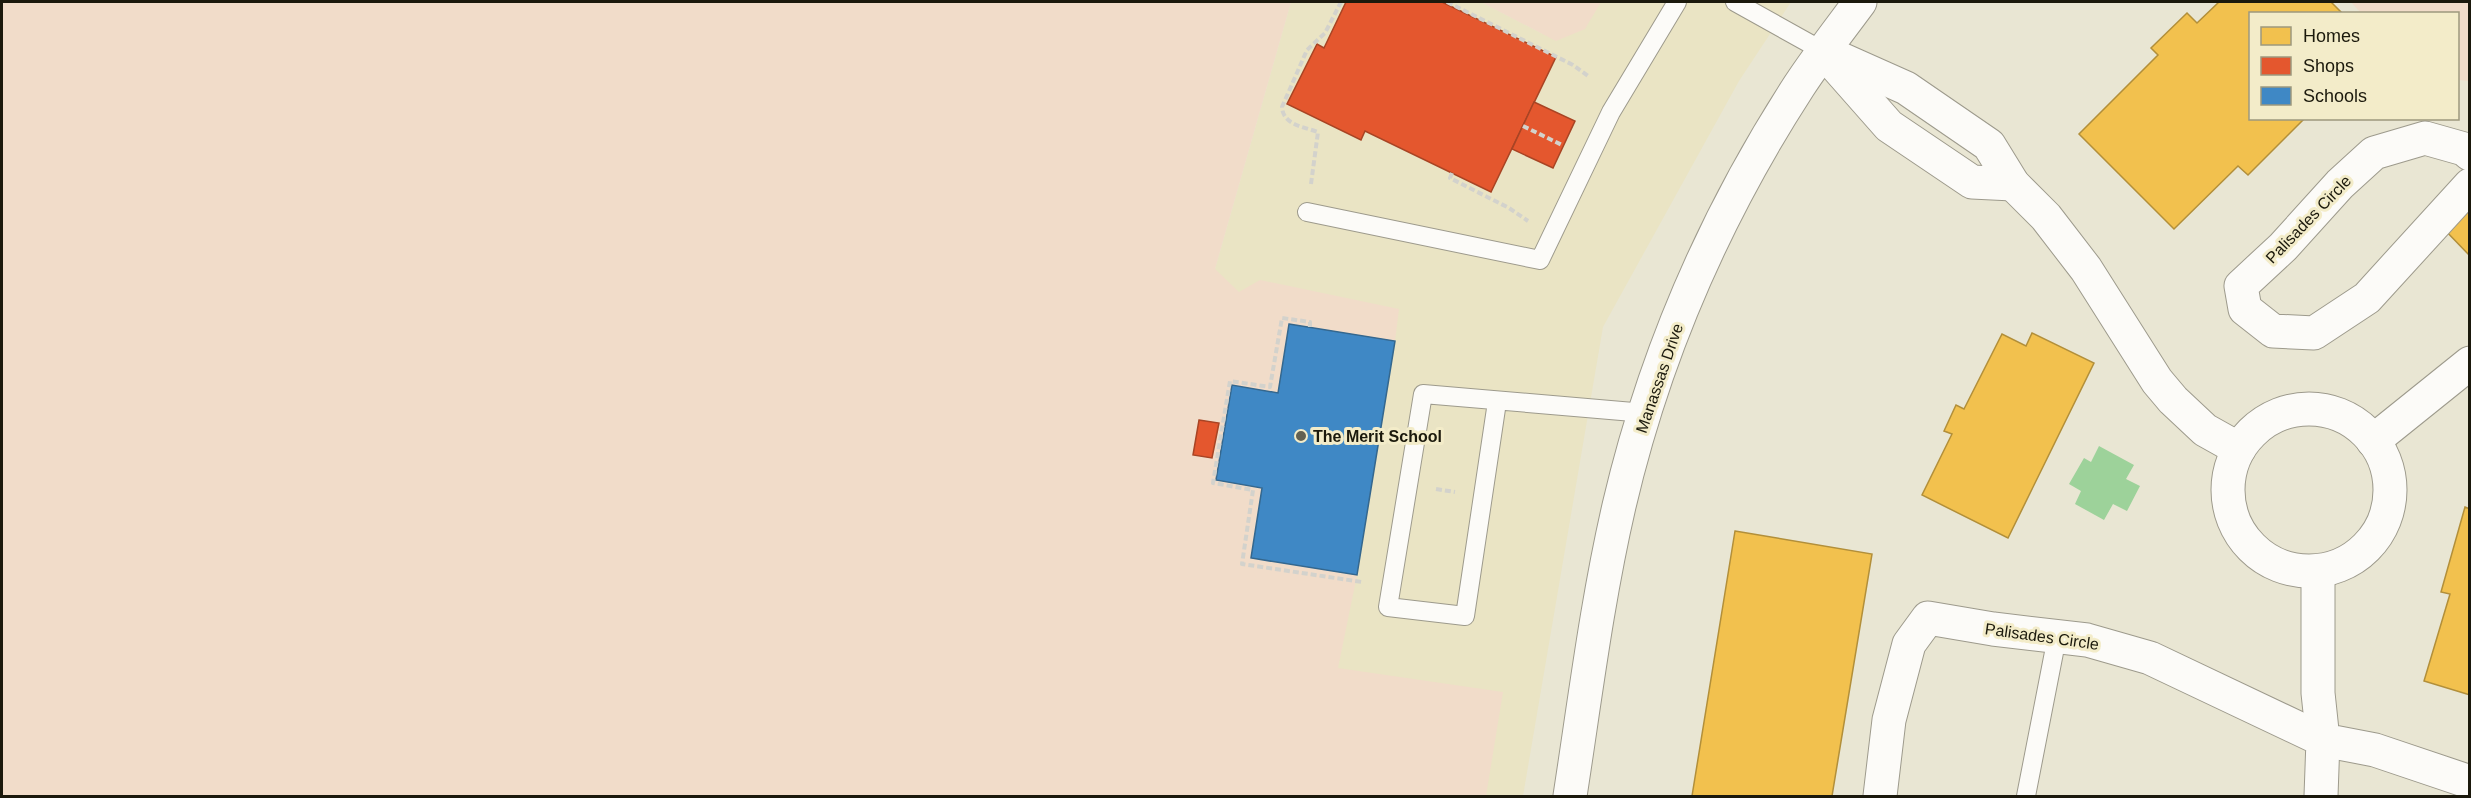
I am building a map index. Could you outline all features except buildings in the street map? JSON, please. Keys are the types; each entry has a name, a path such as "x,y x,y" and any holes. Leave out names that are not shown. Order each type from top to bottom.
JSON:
{"street":[{"name":"Manassas Drive","path":"1570,796 1599,600 1620,504 1646,412 1692,282 1736,193 1800,85 1860,2"},
{"path":"1823,51 1906,88 1989,145 2013,184 2064,238 2157,381 2173,400 2205,430 2239,449"},
{"name":"Palisades Circle","path":"2469,154 2464,149 2425,138 2374,153 2340,184 2283,247 2241,286 2245,309 2272,331 2314,333 2367,298 2469,185"},
{"path":"2373,441 2469,363"},
{"path":"2307,409 2332,412 2355,423 2373,441 2385,463 2390,487 2388,511 2378,533 2362,552 2341,565 2318,572 2291,570 2266,560 2246,543 2233,520 2227,494 2230,467 2242,443 2260,425 2282,413 2307,409"},
{"path":"2318,572 2318,693 2323,740 2321,796"},
{"name":"Palisades Circle","path":"1880,796 1889,720 1909,644 1928,618 1993,629 2087,640 2150,658 2323,740 2375,750 2469,782"}],"lane":[{"path":"1307,212 1540,260 1611,112 1677,2"},
{"path":"1735,2 1823,51"},
{"path":"1497,402 1465,616 1388,607 1423,394 1497,402 1646,412"},
{"path":"2026,796 2057,637"}],"path":[{"path":"1307,212 1318,132 1289,122 1284,117 1282,107 1307,50 1325,33 1341,2"},
{"path":"1447,2 1573,65 1588,76"},
{"path":"1523,126 1571,150"},
{"path":"1452,173 1450,178 1509,208 1528,222"},
{"path":"1310,327 1310,322 1282,318 1270,387 1230,381 1213,483 1253,490 1242,564 1364,582"},
{"path":"1408,484 1483,496"}],"shaded area":[{"path":"2,2 1291,2 1215,269 1239,292 1260,280 1399,309 1395,341 1289,324 1278,393 1232,386 1216,480 1262,488 1251,558 1357,575 1338,668 1503,692 1486,796 2,796"},
{"path":"1291,2 1481,2 1543,34 1562,2 1791,2 1739,81 1603,327 1523,796 1344,796 1188,457 1215,269"},
{"path":"1481,2 1601,2 1585,29 1556,41"},
{"path":"2351,2 2469,2 2469,81 2459,80 2459,12 2360,12"},
{"path":"2099,446 2134,465 2126,479 2140,486 2127,511 2113,504 2104,520 2075,504 2081,491 2069,484 2084,458 2091,462"}],"place":[{"name":"The Merit School","path":"1301,436"}]}
